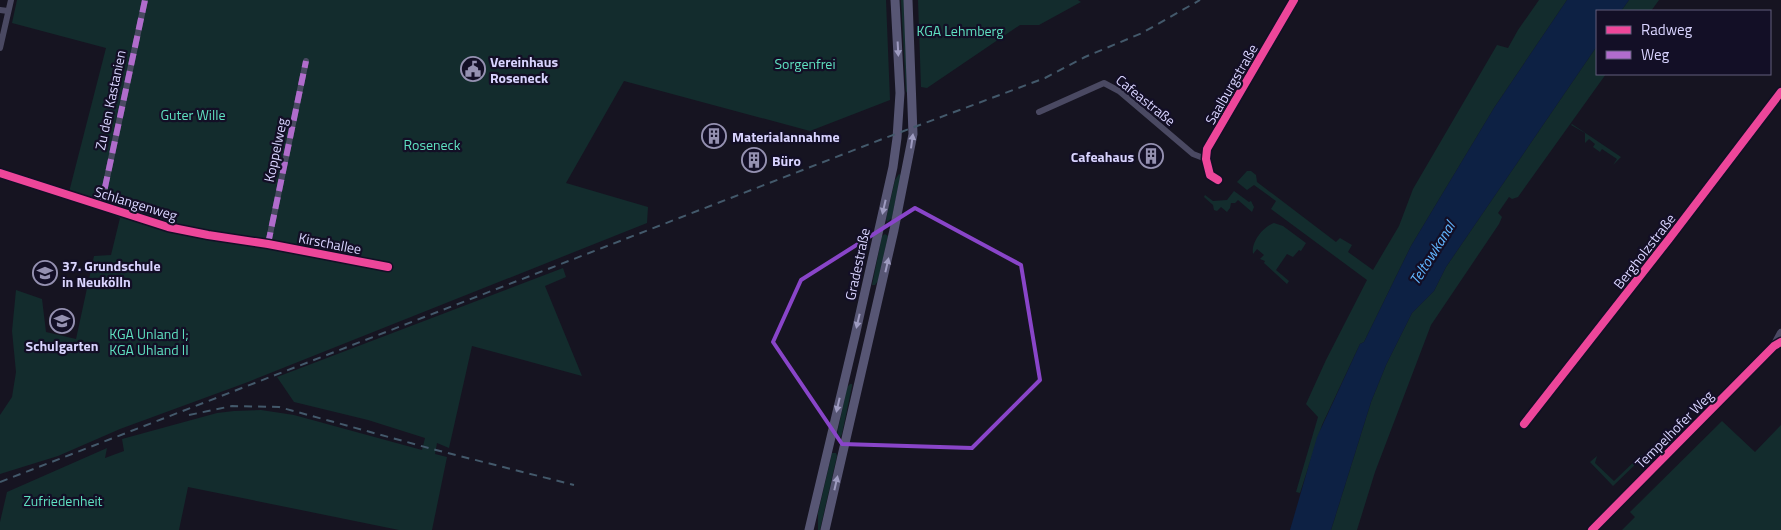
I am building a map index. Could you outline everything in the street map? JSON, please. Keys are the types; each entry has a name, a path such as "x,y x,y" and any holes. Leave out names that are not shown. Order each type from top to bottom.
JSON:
{"main road":[{"name":"Gradestraße","path":"809,530 855,336 897,138 900,93 895,0"},
{"name":"Gradestraße","path":"825,530 894,230 913,134 908,0"}],"street":[{"path":"0,48 11,0"},
{"name":"Zu den Kastanien","path":"101,206 144,0"},
{"name":"Saalburgstraße","path":"1206,159 1207,149 1294,0"},
{"path":"0,10 8,11"},
{"name":"Koppelweg","path":"268,244 306,61"},
{"name":"Cafeastraße","path":"1040,112 1104,83 1119,90 1193,154 1206,159"},
{"name":"Bergholzstraße","path":"1524,424 1781,92"},
{"path":"1206,159 1210,175 1218,180"},
{"name":"Schlangenweg","path":"0,174 168,227 268,244"},
{"name":"Kirschallee","path":"268,244 388,267"},
{"name":"Tempelhofer Weg","path":"1592,530 1778,344 1781,333"}],"highlighted area":[{"path":"915,208 1021,265 1040,380 972,448 842,444 773,342 801,280"}],"green space":[{"path":"17,0 886,0 890,100 810,131 624,81 566,183 648,207 647,223 248,382 120,429 58,456 0,474 0,415 12,397 16,372 12,331 16,290 42,299 46,332 76,339 94,256 111,255 120,218 68,196 106,48 12,23"},
{"path":"901,0 904,0 906,93"},
{"name":"KGA Lehmberg","path":"918,0 1078,0 1081,2 1039,25 1020,25 927,88 921,87"},
{"path":"1539,0 1567,0 1494,108 1411,246 1364,342 1360,344 1322,425 1300,493 1296,492 1318,417 1306,404 1367,280 1271,209 1276,201 1254,185 1247,190 1237,182 1247,171 1251,171 1256,175 1257,182 1336,242 1340,238 1352,245 1348,252 1373,270 1399,226 1413,189 1497,45 1508,48"},
{"path":"1629,0 1659,0 1652,10 1622,10"},
{"path":"1596,47 1596,75 1605,75 1518,197 1512,199 1509,197 1498,213 1502,217 1499,224 1431,325 1375,472 1357,530 1331,530 1371,402 1386,365 1412,313 1434,291 1446,267"},
{"path":"1572,124 1621,157 1613,165 1617,159 1602,149 1600,152 1593,147 1595,144 1589,139 1585,143 1585,133"},
{"path":"899,174 901,175 892,218 887,222 886,219 895,180"},
{"path":"1234,191 1249,202 1251,201 1254,207 1252,212 1238,200 1235,203 1231,203 1227,212 1221,207 1217,211 1214,210 1213,205 1204,197 1205,195 1213,201 1227,200"},
{"path":"1274,223 1283,226 1306,243 1301,251 1299,250 1293,257 1287,254 1276,270 1289,281 1287,284 1264,263 1265,261 1260,259 1264,255 1257,249 1253,254 1256,240 1266,228"},
{"path":"885,234 888,236 878,281 875,285 872,285 882,236"},
{"name":"Zufriedenheit","path":"563,268 566,277 545,286 582,376 472,346 449,448 437,443 435,454 447,457 432,530 399,530 188,487 179,530 0,530 7,492 107,448 105,458 124,451 122,439 217,413 261,410 294,415 422,450 425,438 368,420 294,402 277,377"},
{"path":"850,384 852,386 842,434 840,438 836,439 847,387"},
{"path":"1722,421 1755,452 1781,425 1781,530 1622,530 1635,517 1630,512"},
{"path":"832,453 836,453 837,456 820,530 818,530 818,513"},
{"path":"1641,455 1643,457 1613,486 1590,462 1597,456 1595,463 1614,481"}],"water":[{"name":"Teltowkanal","path":"1567,0 1629,0 1622,10 1596,10 1596,47 1446,267 1434,291 1412,313 1386,365 1371,402 1331,530 1290,530 1317,437 1360,344 1364,342 1411,246 1494,108"}],"railway":[{"path":"0,482 885,138 1045,78 1085,57 1142,33 1200,0"},
{"path":"189,415 232,406 279,407 574,485"}],"marked path":[{"path":"101,206 145,0"},
{"path":"268,244 306,61"}],"cycle path":[{"path":"1218,180 1210,175 1206,159 1207,149 1294,0"},
{"path":"1524,424 1781,92"},
{"path":"0,173 168,227 388,267"},
{"path":"1592,530 1774,346 1781,342"}],"place":[{"name":"Vereinhaus Roseneck","path":"473,69"},
{"name":"Materialannahme","path":"714,136"},
{"name":"Cafeahaus","path":"1151,156"},
{"name":"Büro","path":"754,160"},
{"name":"37. Grundschule in Neukölln","path":"45,273"},
{"name":"Schulgarten","path":"62,321"}],"park label":[{"name":"Sorgenfrei","path":"805,63"},
{"name":"Guter Wille","path":"193,114"},
{"name":"Roseneck","path":"432,144"},
{"name":"KGA Unland I; KGA Uhland II","path":"149,342"}]}
